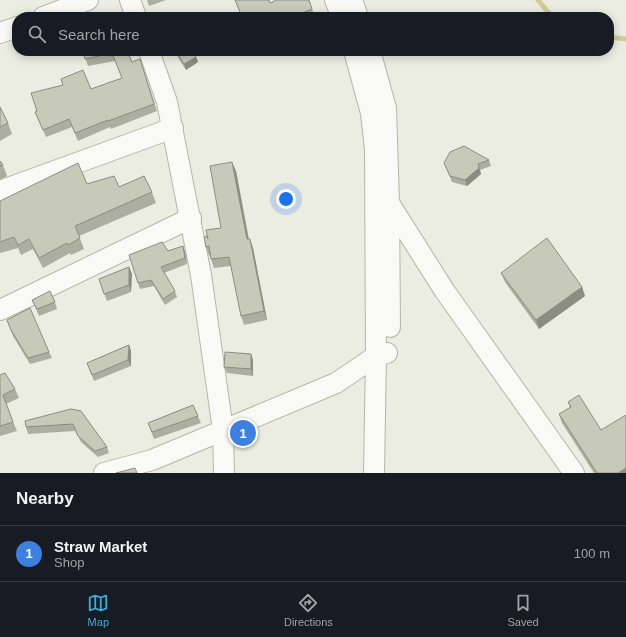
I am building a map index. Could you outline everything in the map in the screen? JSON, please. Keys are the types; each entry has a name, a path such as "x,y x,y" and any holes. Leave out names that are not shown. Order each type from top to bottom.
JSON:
{"street":[{"path":"56,12 88,0"},
{"path":"130,0 134,12"},
{"path":"335,0 340,12"},
{"path":"352,0 356,12"},
{"path":"0,33 12,29"},
{"path":"151,56 168,102 201,275 223,430 224,473"},
{"path":"355,56 370,113 375,150 388,473"},
{"path":"371,56 386,108 389,203 383,354 374,473"},
{"path":"0,191 173,128"},
{"path":"389,203 444,290 574,473"},
{"path":"0,310 191,218"},
{"path":"104,473 152,460 336,383 383,354"}],"building":[{"path":"235,0 269,0 270,3 276,0 309,0 312,9 305,12 240,12"},
{"path":"84,56 98,56 85,59"},
{"path":"113,56 129,56 132,62 140,59 154,104 75,133 69,119 43,130 35,112 37,111 31,93 63,85 61,79 83,70 91,89 122,78"},
{"path":"179,56 196,56 196,57 184,64"},
{"path":"0,107 8,123 0,127"},
{"path":"464,146 489,160 478,164 479,168 465,180 450,176 444,163 450,152"},
{"path":"232,162 247,239 250,239 264,311 241,316 229,257 211,259 209,246 206,247 204,237 207,236 208,239 206,230 221,228 210,166"},
{"path":"78,163 87,184 114,176 119,187 144,176 152,192 75,226 80,238 68,245 67,243 39,258 29,239 18,245 14,237 0,242 0,201"},
{"path":"547,238 582,287 536,320 501,273"},
{"path":"162,242 168,251 183,246 185,258 161,267 175,291 163,299 151,280 138,283 129,255"},
{"path":"129,267 129,285 104,294 99,279"},
{"path":"50,291 55,302 37,309 32,300"},
{"path":"30,308 49,352 28,358 11,330 7,320"},
{"path":"129,345 128,360 92,375 87,363"},
{"path":"225,352 251,354 251,369 224,367"},
{"path":"5,373 15,389 3,395 13,422 0,426 0,375"},
{"path":"579,395 601,430 626,415 626,468 618,473 597,473 559,414 571,407 568,402"},
{"path":"193,405 198,416 152,432 148,423"},
{"path":"71,409 81,411 107,447 95,451 78,436 73,424 26,427 25,421"},
{"path":"135,468 137,473 116,473"}],"waterway":[{"path":"538,0 548,12"},
{"path":"614,38 626,39"}],"place":[{"name":"Straw Market","path":"243,433"}]}
